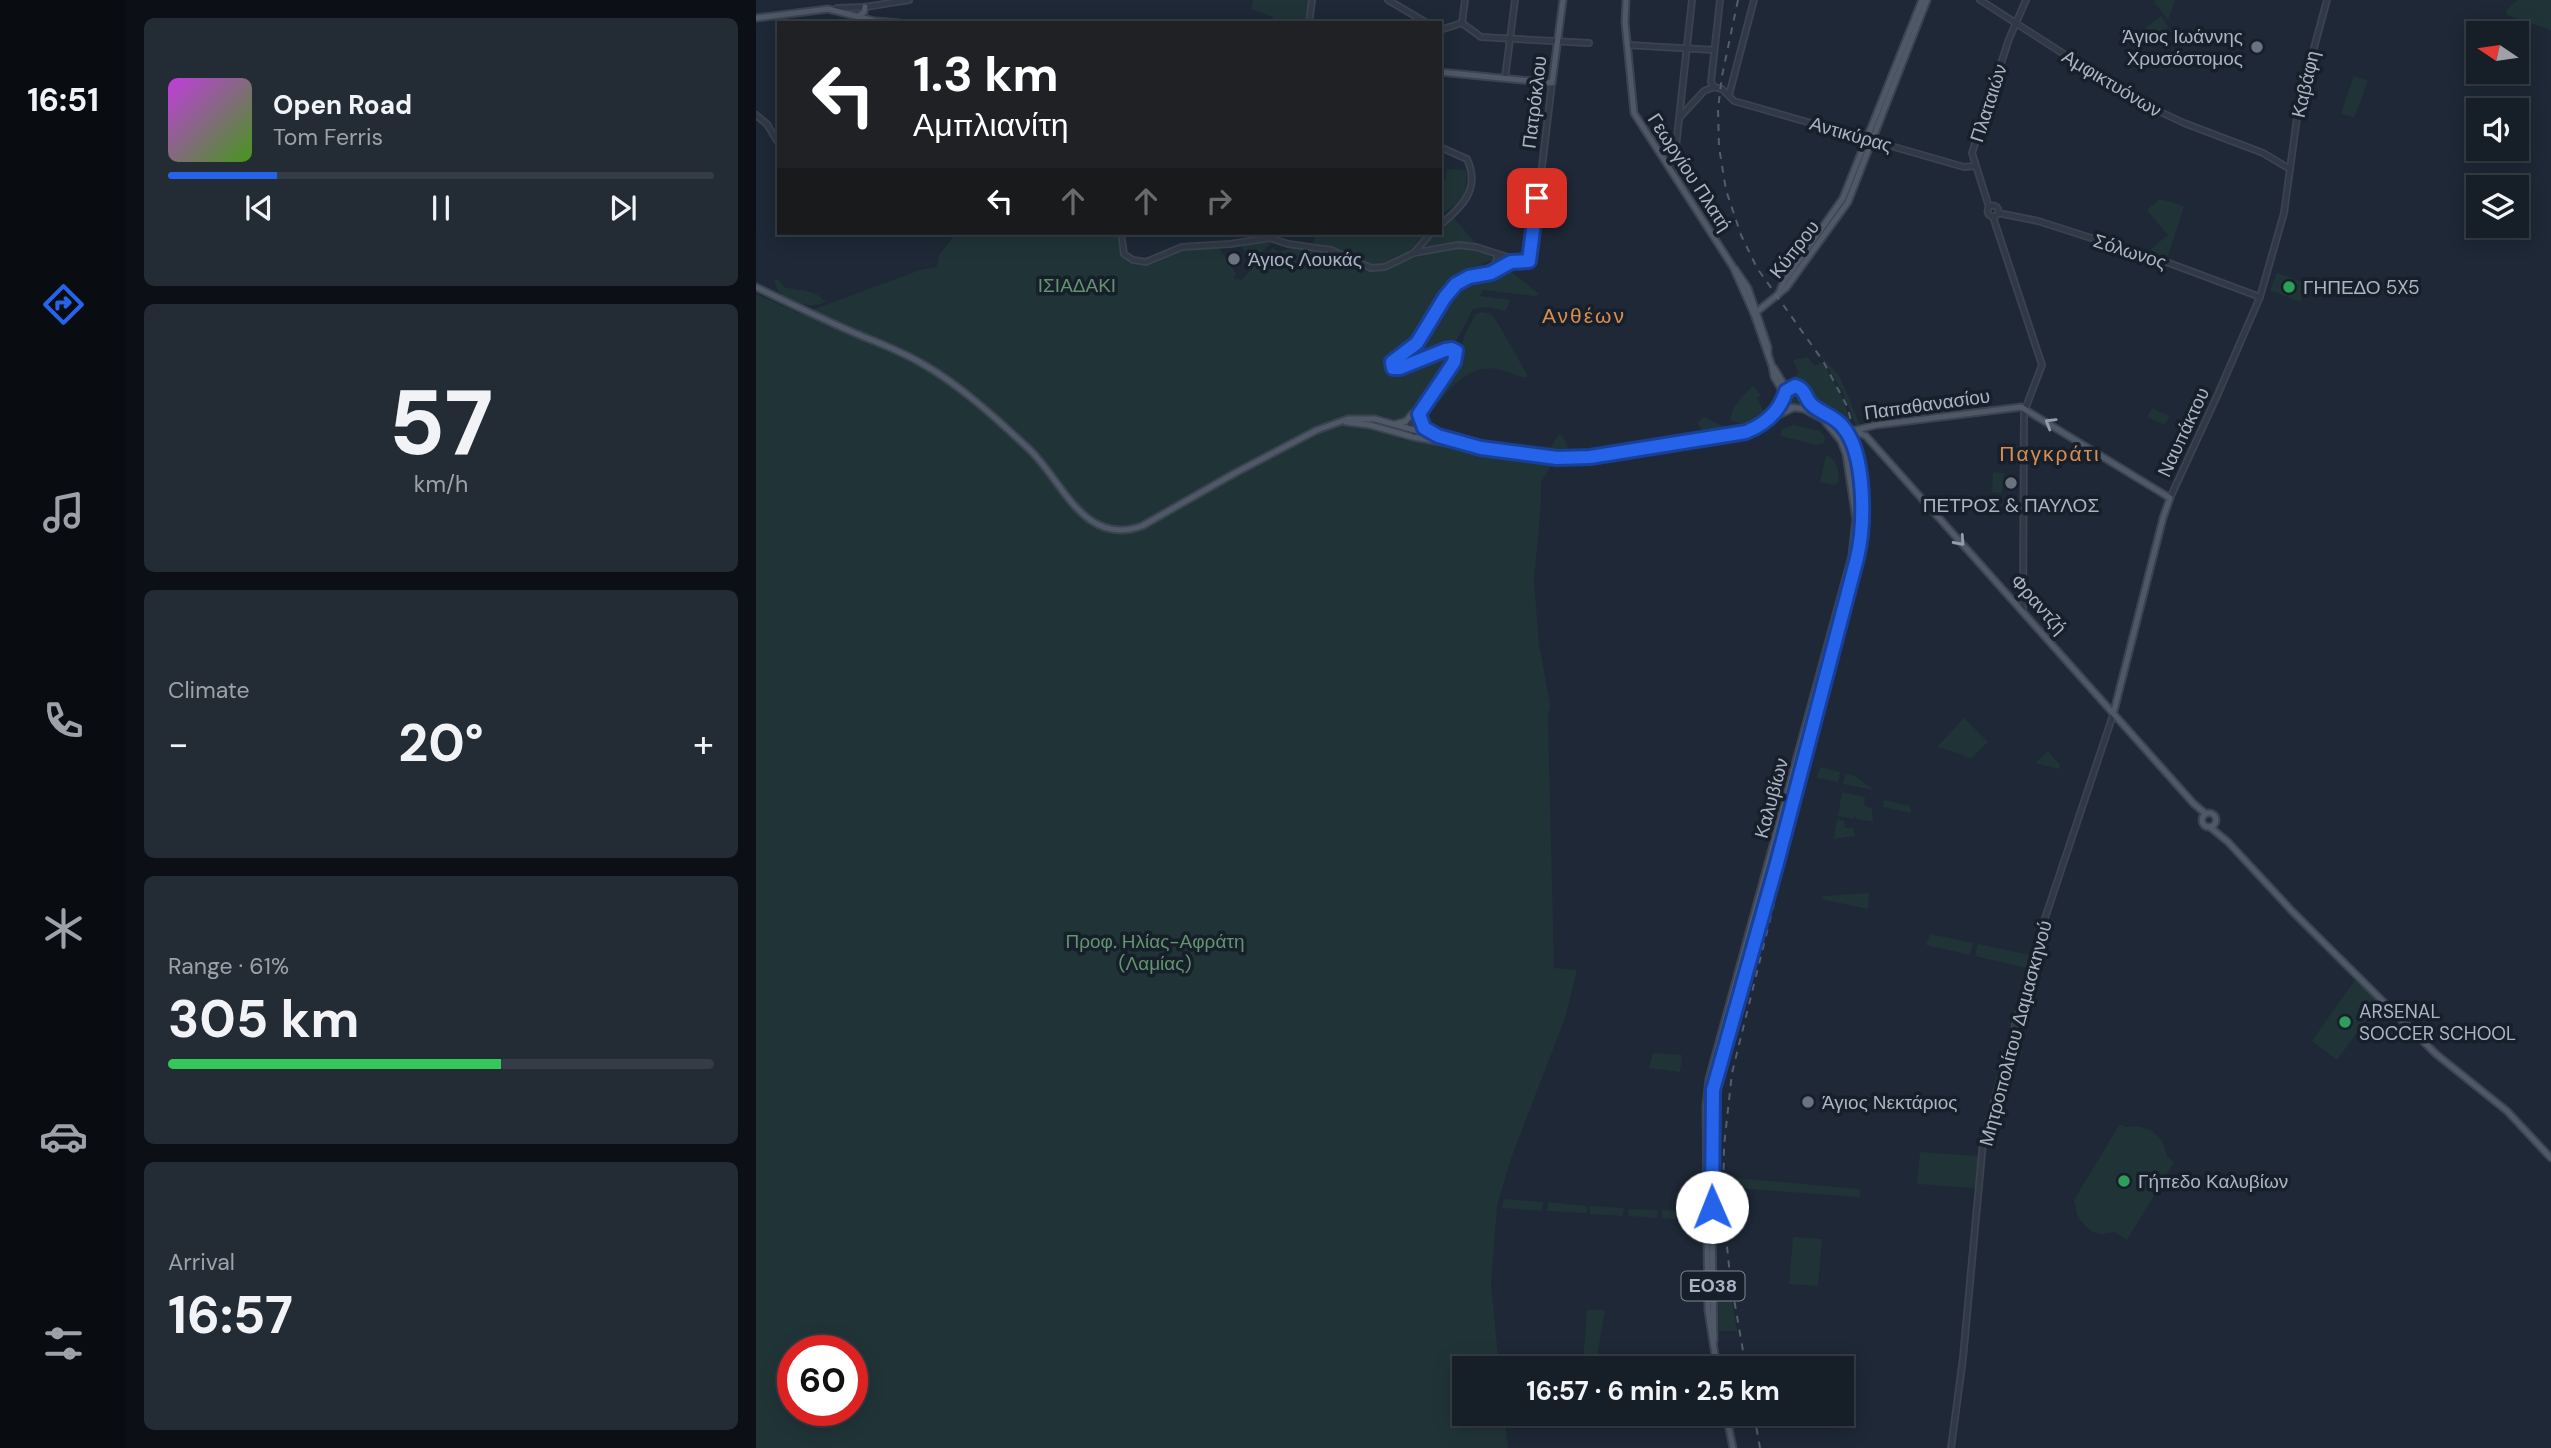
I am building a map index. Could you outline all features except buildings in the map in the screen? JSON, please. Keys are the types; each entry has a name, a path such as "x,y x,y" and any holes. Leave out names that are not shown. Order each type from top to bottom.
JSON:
{"main road":[{"name":"Πατρόκλου","path":"1552,83 1563,0"},
{"name":"Γεωργίου Πλατή","path":"1626,0 1636,116 1733,267 1756,313 1774,377 1784,397"},
{"name":"Κύπρου","path":"1756,313 1786,288 1852,194 1869,139 1922,0"},
{"name":"Κύπρου","path":"1869,139 1927,0"},
{"path":"858,17 865,7"},
{"path":"756,18 828,9 885,21"},
{"path":"1442,72 1552,83"},
{"path":"756,287 912,358 949,381 1031,451 1080,513 1097,525 1112,529 1125,530 1142,526 1243,469 1317,430 1339,422 1361,418 1392,425 1411,433 1438,436 1471,446"},
{"name":"Γεωργίου Πλατή","path":"1772,366 1782,382 1792,387"},
{"path":"1768,420 1792,387 1800,388 1811,404 1836,419 1848,432"},
{"path":"1339,422 1362,423 1526,455 1582,458 1730,436 1750,430 1796,408 1805,402 1805,394"},
{"path":"1784,397 1786,404 1820,417 1834,429"},
{"name":"Παπαθανασίου","path":"1834,429 1848,432 2018,406 2025,408"},
{"path":"2025,408 2170,498"},
{"path":"1392,425 1404,422 1416,413 1424,428 1438,436"},
{"name":"Καλυβίων","path":"1715,1356 1708,1310 1705,1221 1708,1085 1855,542 1856,519 1846,454 1842,440 1834,429"},
{"name":"Φραντζή","path":"1855,431 1866,436 1874,450 2023,611 2204,816"},
{"name":"Καλυβίων","path":"1714,1349 1711,1141 1713,1090 1777,863 1860,547 1860,483 1848,432"},
{"name":"Ναυπάκτου","path":"2114,712 2170,498"},
{"path":"2213,826 2214,815 2204,816 2204,826 2213,826 2292,911 2436,1054 2507,1111 2551,1158"},
{"path":"1705,1221 1710,1227 1714,1222"},
{"path":"1728,1426 1733,1448"}],"street":[{"path":"847,21 848,12 909,0"},
{"path":"1310,21 1312,0"},
{"path":"1388,0 1424,21"},
{"path":"1462,23 1465,0"},
{"path":"1505,78 1515,0"},
{"path":"1673,174 1692,0"},
{"path":"1679,118 1704,91 1713,87 1711,82 1720,0"},
{"path":"1728,96 1754,0"},
{"name":"Αμφικτυόνων","path":"1980,0 2139,103 2263,153 2290,169"},
{"name":"Πλαταιών","path":"1996,215 1987,213 1989,208 1972,153 2026,0"},
{"name":"Καβάφη","path":"2290,169 2301,96 2327,0"},
{"path":"1442,29 1462,23"},
{"path":"1462,23 1480,37 1589,43"},
{"path":"1629,45 1714,50"},
{"name":"Πατρόκλου","path":"1516,261 1526,263 1531,258 1552,83"},
{"name":"Αντικύρας","path":"1713,87 1722,89 1734,101 1964,167 1975,166"},
{"path":"756,115 767,124 777,141"},
{"path":"1442,148 1467,159 1470,177 1467,200 1442,223"},
{"name":"Ναυπάκτου","path":"2170,498 2260,297 2284,213 2290,169"},
{"name":"Σόλωνος","path":"1989,208 1996,206 1996,215 2038,221 2169,263 2260,297"},
{"path":"1996,215 2042,365 2025,408 2023,611"},
{"path":"1121,235 1124,254 1133,260 1144,262 1154,261 1185,246 1230,244 1267,238 1331,250 1371,268 1385,267 1415,253 1461,245 1516,261"},
{"path":"1415,253 1429,235"},
{"path":"1499,255 1500,267"},
{"path":"1411,433 1416,413 1451,366 1456,356 1455,350 1440,351 1400,368 1393,368 1391,363 1417,343 1456,284 1495,263 1499,255"},
{"path":"1469,277 1489,274 1516,261"},
{"name":"Μητροπολίτου Δαμασκηνού","path":"1951,1448 1963,1358 1983,1142 2042,927 2114,712"}],"green space":[{"path":"1253,0 1309,0 1307,21 1272,21 1273,17 1251,9"},
{"path":"2175,0 2168,20 2154,2"},
{"path":"2518,0 2551,0 2551,30 2507,15 2506,10"},
{"path":"2161,16 2168,26 2163,37 2154,33 2154,30 2144,29"},
{"path":"2354,76 2368,81 2354,118 2341,113"},
{"path":"1447,169 1466,170 1466,186 1462,197 1442,214 1442,180 1446,179"},
{"path":"2160,199 2184,206 2167,259 2155,255 2151,249 2168,235 2147,210"},
{"name":"Προφ. Ηλίας-Αφράτη (Λαμίας)","path":"1454,218 1475,243 1474,250 1494,257 1493,260 1482,263 1487,278 1509,270 1539,294 1535,296 1483,290 1480,296 1510,300 1506,311 1485,307 1473,309 1450,353 1451,362 1397,433 1400,439 1552,464 1541,482 1534,580 1539,644 1550,704 1548,718 1554,968 1577,970 1565,1018 1510,1161 1497,1206 1491,1283 1498,1356 1452,1356 1452,1426 1505,1426 1508,1448 756,1448 756,294 801,314 923,269 937,267 939,255 954,235 1117,235 1122,255 1132,264 1138,265 1155,263 1194,249 1219,248 1236,273 1234,279 1242,280 1273,248 1278,252 1301,248 1326,252 1365,271 1387,268 1422,255 1422,245 1433,235 1442,235 1442,227"},
{"path":"1315,235 1427,235 1400,258 1383,265 1362,262 1337,249 1313,243"},
{"path":"1268,242 1270,245 1251,260 1240,245"},
{"name":"ΓΗΠΕΔΟ 5X5","path":"2277,273 2307,284 2300,302 2270,290"},
{"path":"778,279 784,287 812,293 825,302 811,305 794,302 780,293 775,280"},
{"path":"1476,314 1491,314 1496,320 1528,376 1524,378 1497,369 1473,372 1455,384 1423,420 1423,411 1456,363 1465,334"},
{"path":"1820,354 1840,377 1860,425 1856,426 1843,393"},
{"path":"1808,357 1814,366 1822,362 1843,401 1851,426 1814,400 1805,387 1786,382 1799,373 1793,360"},
{"path":"1753,386 1761,395 1757,398 1766,416 1749,425 1731,421 1735,407"},
{"path":"1795,389 1803,397 1795,405 1787,397"},
{"path":"2152,408 2169,416 2165,425 2147,417"},
{"path":"1704,417 1732,431 1705,435 1697,423"},
{"path":"1794,425 1820,431 1825,437 1824,443 1817,445 1780,436 1782,429"},
{"path":"1558,435 1563,436 1568,448 1563,452 1526,447 1551,447"},
{"path":"1841,435 1847,438 1855,461 1859,478 1858,502 1848,449"},
{"path":"1826,455 1837,466 1839,481 1835,485 1820,482"},
{"path":"1993,472 2004,473 2002,493 1992,492"},
{"path":"1964,718 1988,742 1970,759 1937,747"},
{"path":"2048,751 2060,765 2059,769 2035,763"},
{"path":"1820,767 1840,772 1838,782 1817,778"},
{"path":"1845,774 1855,776 1874,790 1843,784"},
{"path":"1842,792 1865,797 1864,805 1872,809 1873,822 1856,819 1854,814 1854,819 1838,816"},
{"path":"1884,800 1910,806 1911,813 1883,807"},
{"path":"1837,819 1844,821 1845,828 1853,827 1855,836 1834,839"},
{"path":"1869,893 1868,909 1821,899 1823,896"},
{"path":"1930,934 1973,943 1970,955 1926,945"},
{"path":"1978,944 2030,955 2027,968 1975,956"},
{"name":"ARSENAL SOCCER SCHOOL","path":"2355,980 2379,1002 2337,1060 2312,1041"},
{"path":"1653,1053 1682,1055 1680,1072 1649,1068"},
{"name":"Γήπεδο Καλυβίων","path":"2120,1124 2153,1132 2162,1142 2167,1156 2174,1162 2127,1240 2115,1232 2101,1234 2091,1231 2078,1218 2074,1200"},
{"path":"1920,1152 1978,1156 1975,1188 1917,1184"},
{"path":"1735,1178 1860,1189 1860,1197 1734,1188"},
{"path":"1504,1199 1543,1202 1542,1211 1502,1208"},
{"path":"1548,1202 1587,1206 1587,1213 1547,1211"},
{"path":"1590,1206 1624,1208 1623,1216 1590,1214"},
{"path":"1629,1209 1658,1210 1657,1218 1628,1216"},
{"path":"1662,1210 1704,1212 1700,1221 1662,1218"},
{"path":"1793,1237 1822,1239 1818,1286 1789,1284"},
{"path":"1717,1294 1731,1294 1737,1331 1719,1331"},
{"path":"1587,1310 1605,1310 1597,1356 1583,1356"}],"railway":[{"path":"1738,0 1718,109 1719,147 1726,190 1741,235 1757,268 1823,361 1847,406 1865,471 1868,512 1861,566 1812,750 1732,1073 1724,1146 1723,1207 1730,1276 1744,1356"},
{"path":"1756,1426 1760,1448"}],"place":[{"name":"Άγιος Ιωάννης Χρυσόστομος","path":"2257,47"},
{"name":"Άγιος Λουκάς","path":"1234,259"},
{"name":"ΓΗΠΕΔΟ 5X5","path":"2289,287"},
{"name":"ΠΕΤΡΟΣ & ΠΑΥΛΟΣ","path":"2011,483"},
{"name":"ARSENAL SOCCER SCHOOL","path":"2345,1022"},
{"name":"Άγιος Νεκτάριος","path":"1808,1102"},
{"name":"Γήπεδο Καλυβίων","path":"2124,1181"}],"district":[{"name":"Ανθέων","path":"1584,316"},
{"name":"Παγκράτι","path":"2050,454"}],"route":[{"path":"1537,198 1529,261 1511,262 1491,273 1469,277 1456,284 1417,343 1392,362 1393,368 1396,369 1445,350 1456,351 1454,362 1423,404 1419,414 1420,422 1426,430 1481,448 1526,455 1582,458 1746,432 1768,420 1780,407 1786,391 1795,386 1803,390 1814,407 1840,422 1850,436 1858,473 1862,524 1857,558 1777,863 1713,1090 1712,1207"}],"park label":[{"name":"ΙΣΙΑΔΑΚΙ","path":"1077,285"}]}
